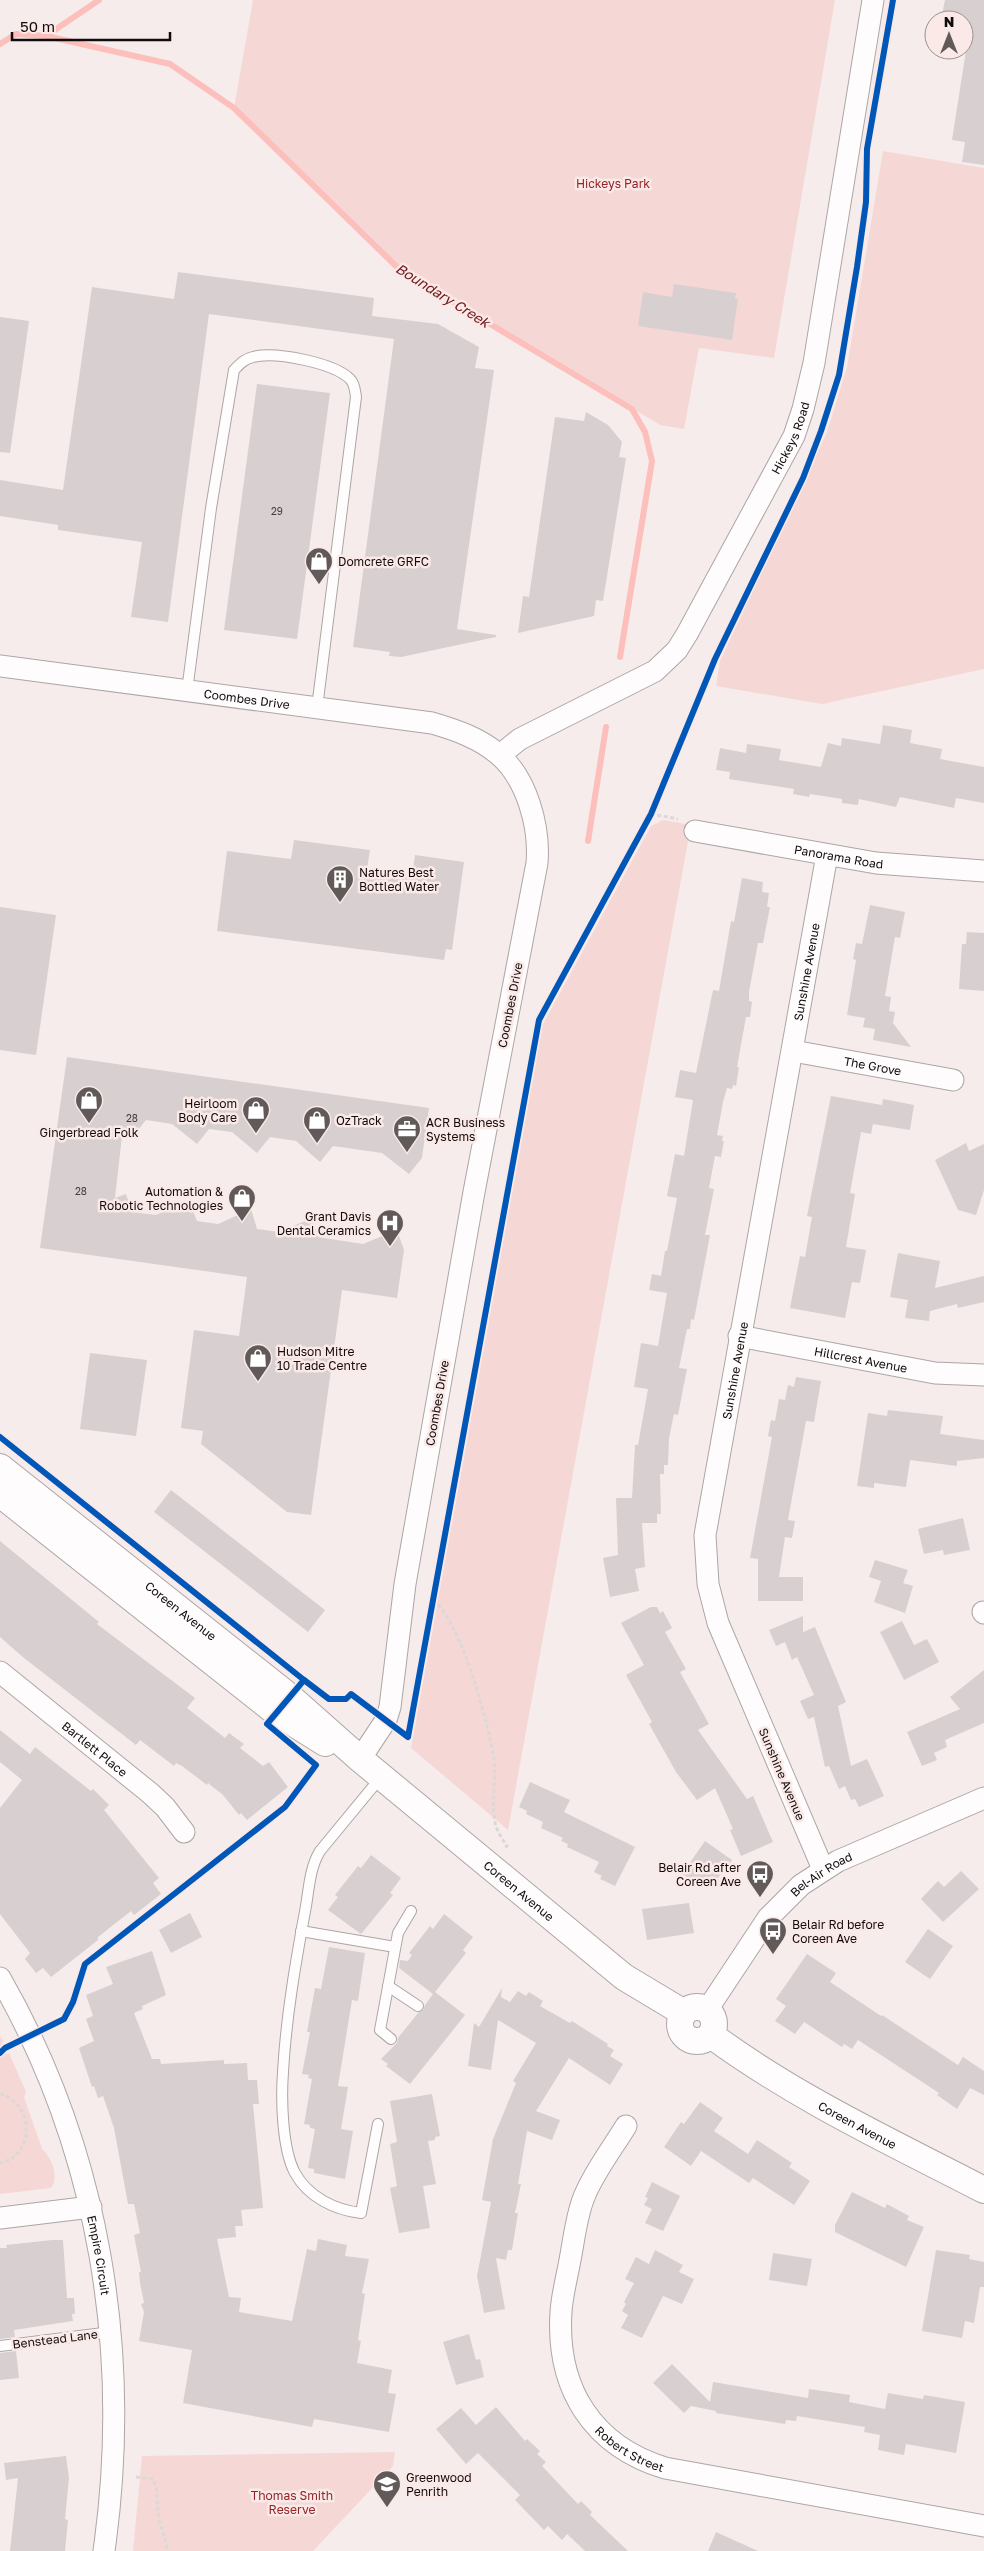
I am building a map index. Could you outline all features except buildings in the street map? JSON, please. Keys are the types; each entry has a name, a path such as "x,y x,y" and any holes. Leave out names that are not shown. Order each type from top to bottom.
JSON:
{"street":[{"name":"Hickeys Road","path":"500,755 520,739 655,671 671,658 687,634 786,451 803,409 814,363 873,0"},
{"name":"Coombes Drive","path":"0,666 432,723 470,736 500,755 524,790 531,808 538,844 537,863 474,1192 408,1565 390,1707 386,1720 360,1759"},
{"name":"Panorama Road","path":"695,831 876,863 984,871"},
{"name":"Sunshine Avenue","path":"823,1869 718,1623 708,1584 705,1535 707,1512 793,1051 827,855"},
{"name":"The Grove","path":"793,1051 953,1080"},
{"name":"Hillcrest Avenue","path":"739,1336 935,1373 984,1374"},
{"name":"Coreen Avenue","path":"0,1467 290,1697 381,1777 624,1977 701,2019 748,2062 809,2098 984,2190"},
{"name":"Coreen Avenue","path":"0,1494 277,1713 320,1741 360,1759"},
{"name":"Bartlett Place","path":"0,1672 150,1793 165,1807 184,1832"},
{"name":"Bel-Air Road","path":"701,2019 768,1918 790,1894 823,1869 984,1798"},
{"name":"Empire Circuit","path":"0,1978 53,2090 91,2206 103,2266 115,2384 114,2455 104,2551"},
{"name":"Robert Street","path":"626,2126 594,2177 584,2198 561,2310 562,2346 573,2388 589,2418 602,2433 628,2454 665,2468 984,2526"},
{"path":"0,2218 91,2206"}],"lane":[{"path":"187,691 213,498 234,370 242,361 254,356 286,358 324,365 340,371 351,380 356,397 317,708"},
{"path":"378,2124 361,2213 330,2206 302,2183 294,2172 287,2143 282,2072 302,1931 316,1858 381,1777"},
{"path":"391,2039 380,2030 398,1933 411,1911"},
{"path":"302,1931 395,1947"},
{"path":"388,1986 418,2006"},
{"name":"Benstead Lane","path":"0,2346 111,2332"}],"path":[{"path":"647,823 654,806"},
{"path":"431,1610 434,1592"},
{"path":"433,1601 439,1605 450,1624 470,1668 487,1726 494,1762 496,1826 507,1846 489,1866"},
{"path":"0,2094 14,2101 22,2110 27,2122 27,2134 23,2146 15,2156 0,2163"},
{"path":"136,2477 153,2479 157,2488 159,2519 167,2542 167,2551"}],"green space":[{"name":"Hickeys Park","path":"253,0 835,0 774,358 699,348 684,429 660,425 400,270 234,108"},
{"path":"883,151 984,168 984,669 822,704 716,686 720,661 827,432 847,367"},
{"path":"663,820 691,825 508,1830 411,1748 543,1024 651,826"},
{"path":"0,2037 4,2041 1,2044 6,2054 9,2053 26,2092 24,2097 42,2149 53,2167 55,2179 51,2188 0,2194"},
{"name":"Thomas Smith Reserve","path":"395,2452 393,2466 313,2551 133,2551 142,2456"}],"waterway":[{"path":"46,36 99,0"},
{"name":"Boundary Creek","path":"0,44 16,34 46,36 170,64 234,108 400,270 632,409 645,432 652,461 620,657"},
{"name":"Boundary Creek","path":"588,841 606,727"}],"cycle path":[{"path":"0,2053 5,2048 64,2019 73,2002 85,1964 285,1807 316,1765 267,1724 304,1680 329,1699 346,1699 351,1694 408,1737 539,1020 651,814 715,659 803,478 821,431 839,375 866,202 867,149 893,0"},
{"path":"0,1437 304,1680"}],"place":[{"name":"Domcrete GRFC","path":"319,585"},
{"name":"Natures Best Bottled Water","path":"340,903"},
{"name":"Gingerbread Folk","path":"89,1124"},
{"name":"Heirloom Body Care","path":"256,1134"},
{"name":"OzTrack","path":"317,1144"},
{"name":"ACR Business Systems","path":"407,1153"},
{"name":"Automation & Robotic Technologies","path":"242,1222"},
{"name":"Grant Davis Dental Ceramics","path":"390,1247"},
{"name":"Hudson Mitre 10 Trade Centre","path":"258,1382"},
{"name":"Belair Rd after Coreen Ave","path":"760,1898"},
{"name":"Belair Rd before Coreen Ave","path":"773,1955"},
{"name":"Greenwood Penrith","path":"387,2508"}]}
